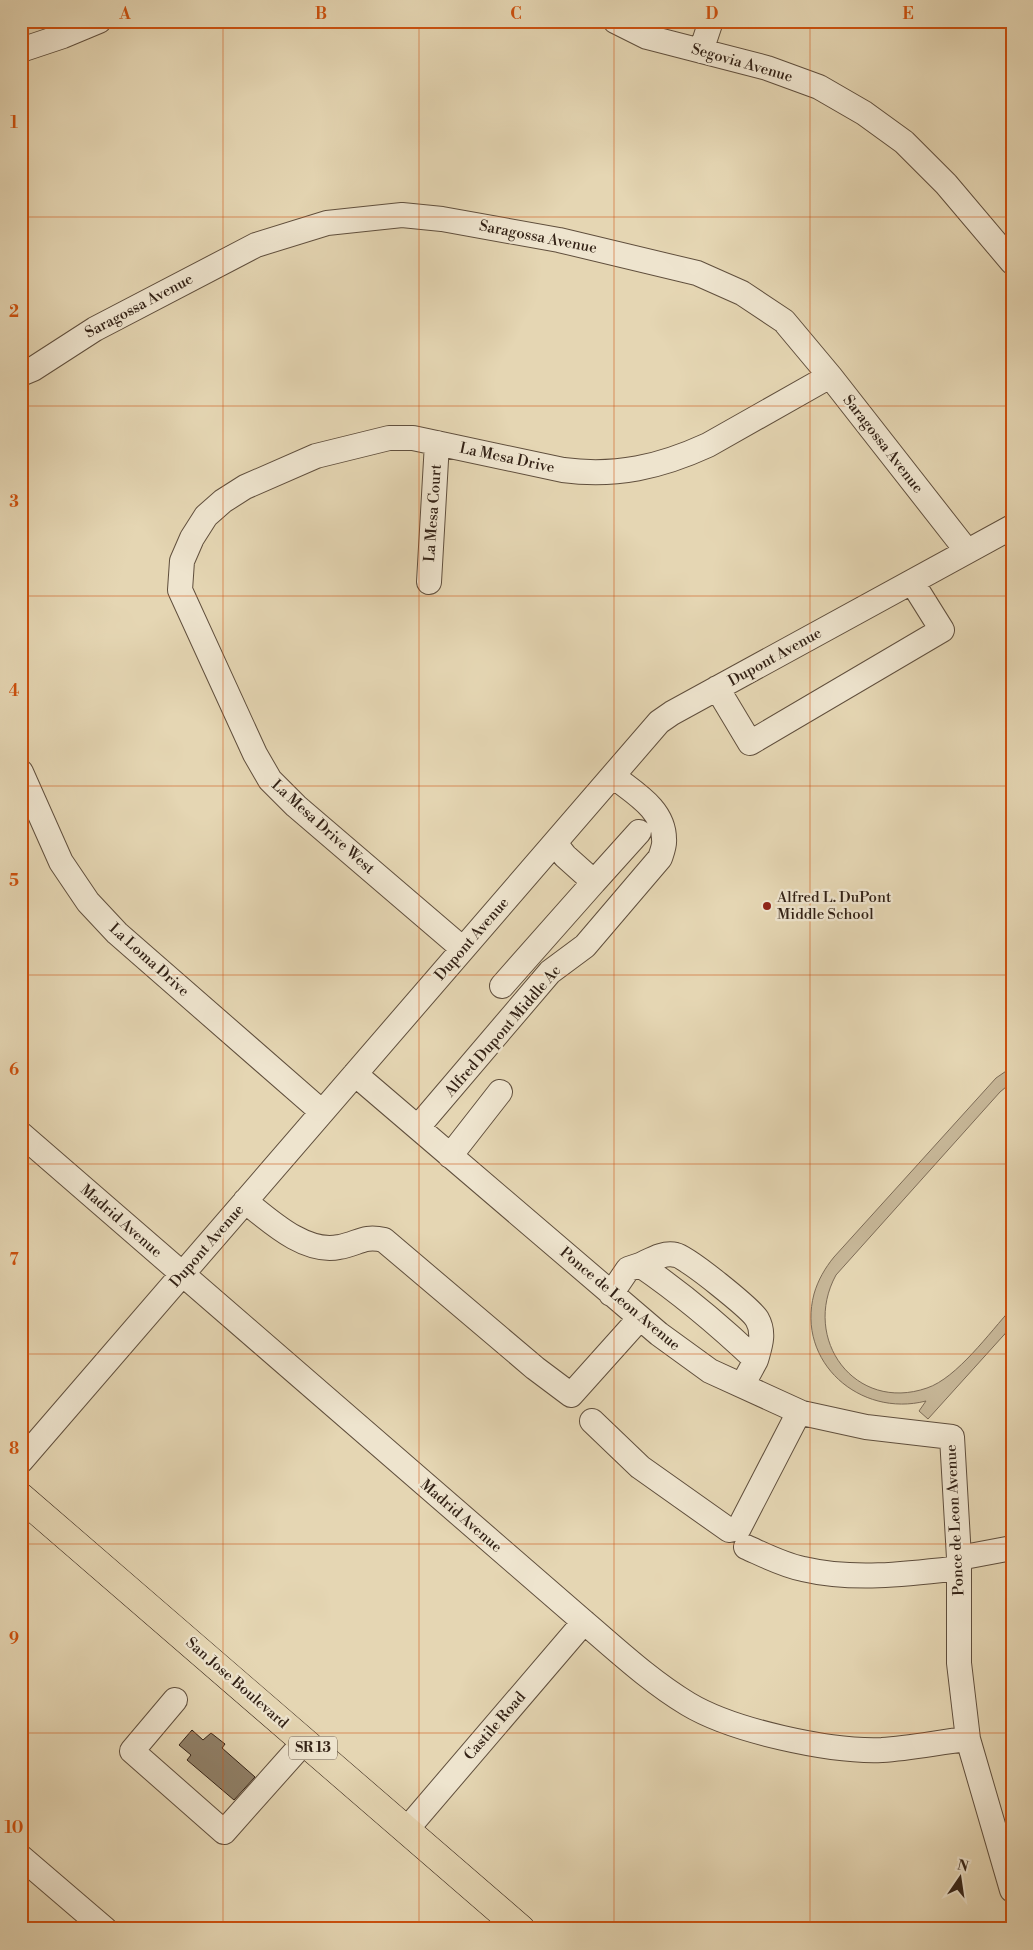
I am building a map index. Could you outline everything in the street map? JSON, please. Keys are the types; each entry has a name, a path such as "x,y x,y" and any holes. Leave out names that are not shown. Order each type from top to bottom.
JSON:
{"main road":[{"name":"San Jose Boulevard","path":"21,1497 521,1929"}],"street":[{"path":"21,50 63,36 99,21"},
{"name":"Segovia Avenue","path":"615,21 647,37 776,71 820,87 864,113 904,142 946,184 1012,262"},
{"path":"701,51 711,21"},
{"name":"Saragossa Avenue","path":"21,374 33,369 95,329 256,245 327,223 402,215 442,219 559,240 697,273 742,293 784,321 830,376 967,551"},
{"name":"La Mesa Drive","path":"192,538 206,516 223,501 245,487 316,456 389,438 412,438 563,470 584,473 619,472 642,468 690,454 830,376"},
{"name":"La Mesa Court","path":"429,582 437,443"},
{"name":"Dupont Avenue","path":"21,1461 659,722 717,688 1012,527"},
{"name":"La Mesa Drive West","path":"192,538 182,561 180,590 254,754 270,780 296,806 464,949"},
{"path":"717,688 750,743 942,630 912,582"},
{"name":"La Loma Drive","path":"21,772 61,862 88,902 117,933 322,1112"},
{"name":"Alfred Dupont Middle Ac","path":"418,1127 550,972 584,946 660,858 665,840 662,822 652,807 613,776"},
{"path":"502,986 639,832"},
{"path":"555,843 565,856 594,882"},
{"name":"Ponce de Leon Avenue","path":"355,1074 611,1294 659,1334 710,1370 799,1412 866,1427 952,1438 959,1563 959,1663 968,1739 1011,1888"},
{"path":"450,1156 500,1092"},
{"name":"Madrid Avenue","path":"21,1134 584,1622 653,1680 690,1705 732,1723 783,1737 842,1748 882,1750 968,1739"},
{"path":"245,1201 289,1236 321,1247 338,1248 371,1237 384,1240 535,1368 571,1394 640,1318"},
{"path":"611,1294 628,1269 662,1254 676,1254 688,1260 757,1318 763,1335 756,1360 743,1384"},
{"path":"640,1265 739,1343 756,1360"},
{"path":"592,1421 640,1467 729,1530 740,1528 799,1412"},
{"path":"746,1546 790,1566 828,1573 869,1575 920,1573 1012,1548"},
{"name":"Castile Road","path":"407,1829 584,1622"},
{"path":"175,1700 132,1751 224,1832 305,1741"},
{"path":"21,1857 105,1929"}],"shaded area":[{"path":"1012,1067 1012,1082 1000,1092 836,1275 827,1299 825,1323 830,1345 841,1365 857,1380 877,1390 901,1393 927,1388 950,1375 1012,1308 1012,1326 928,1419 919,1411 926,1401 902,1404 878,1401 857,1393 838,1379 824,1362 815,1342 811,1319 814,1294 822,1274 834,1257 996,1078"}],"building":[{"path":"192,1730 203,1740 211,1733 225,1744 222,1748 255,1777 234,1800 187,1760 191,1755 179,1745"}],"place":[{"name":"Alfred L. DuPont Middle School","path":"767,906"}]}
